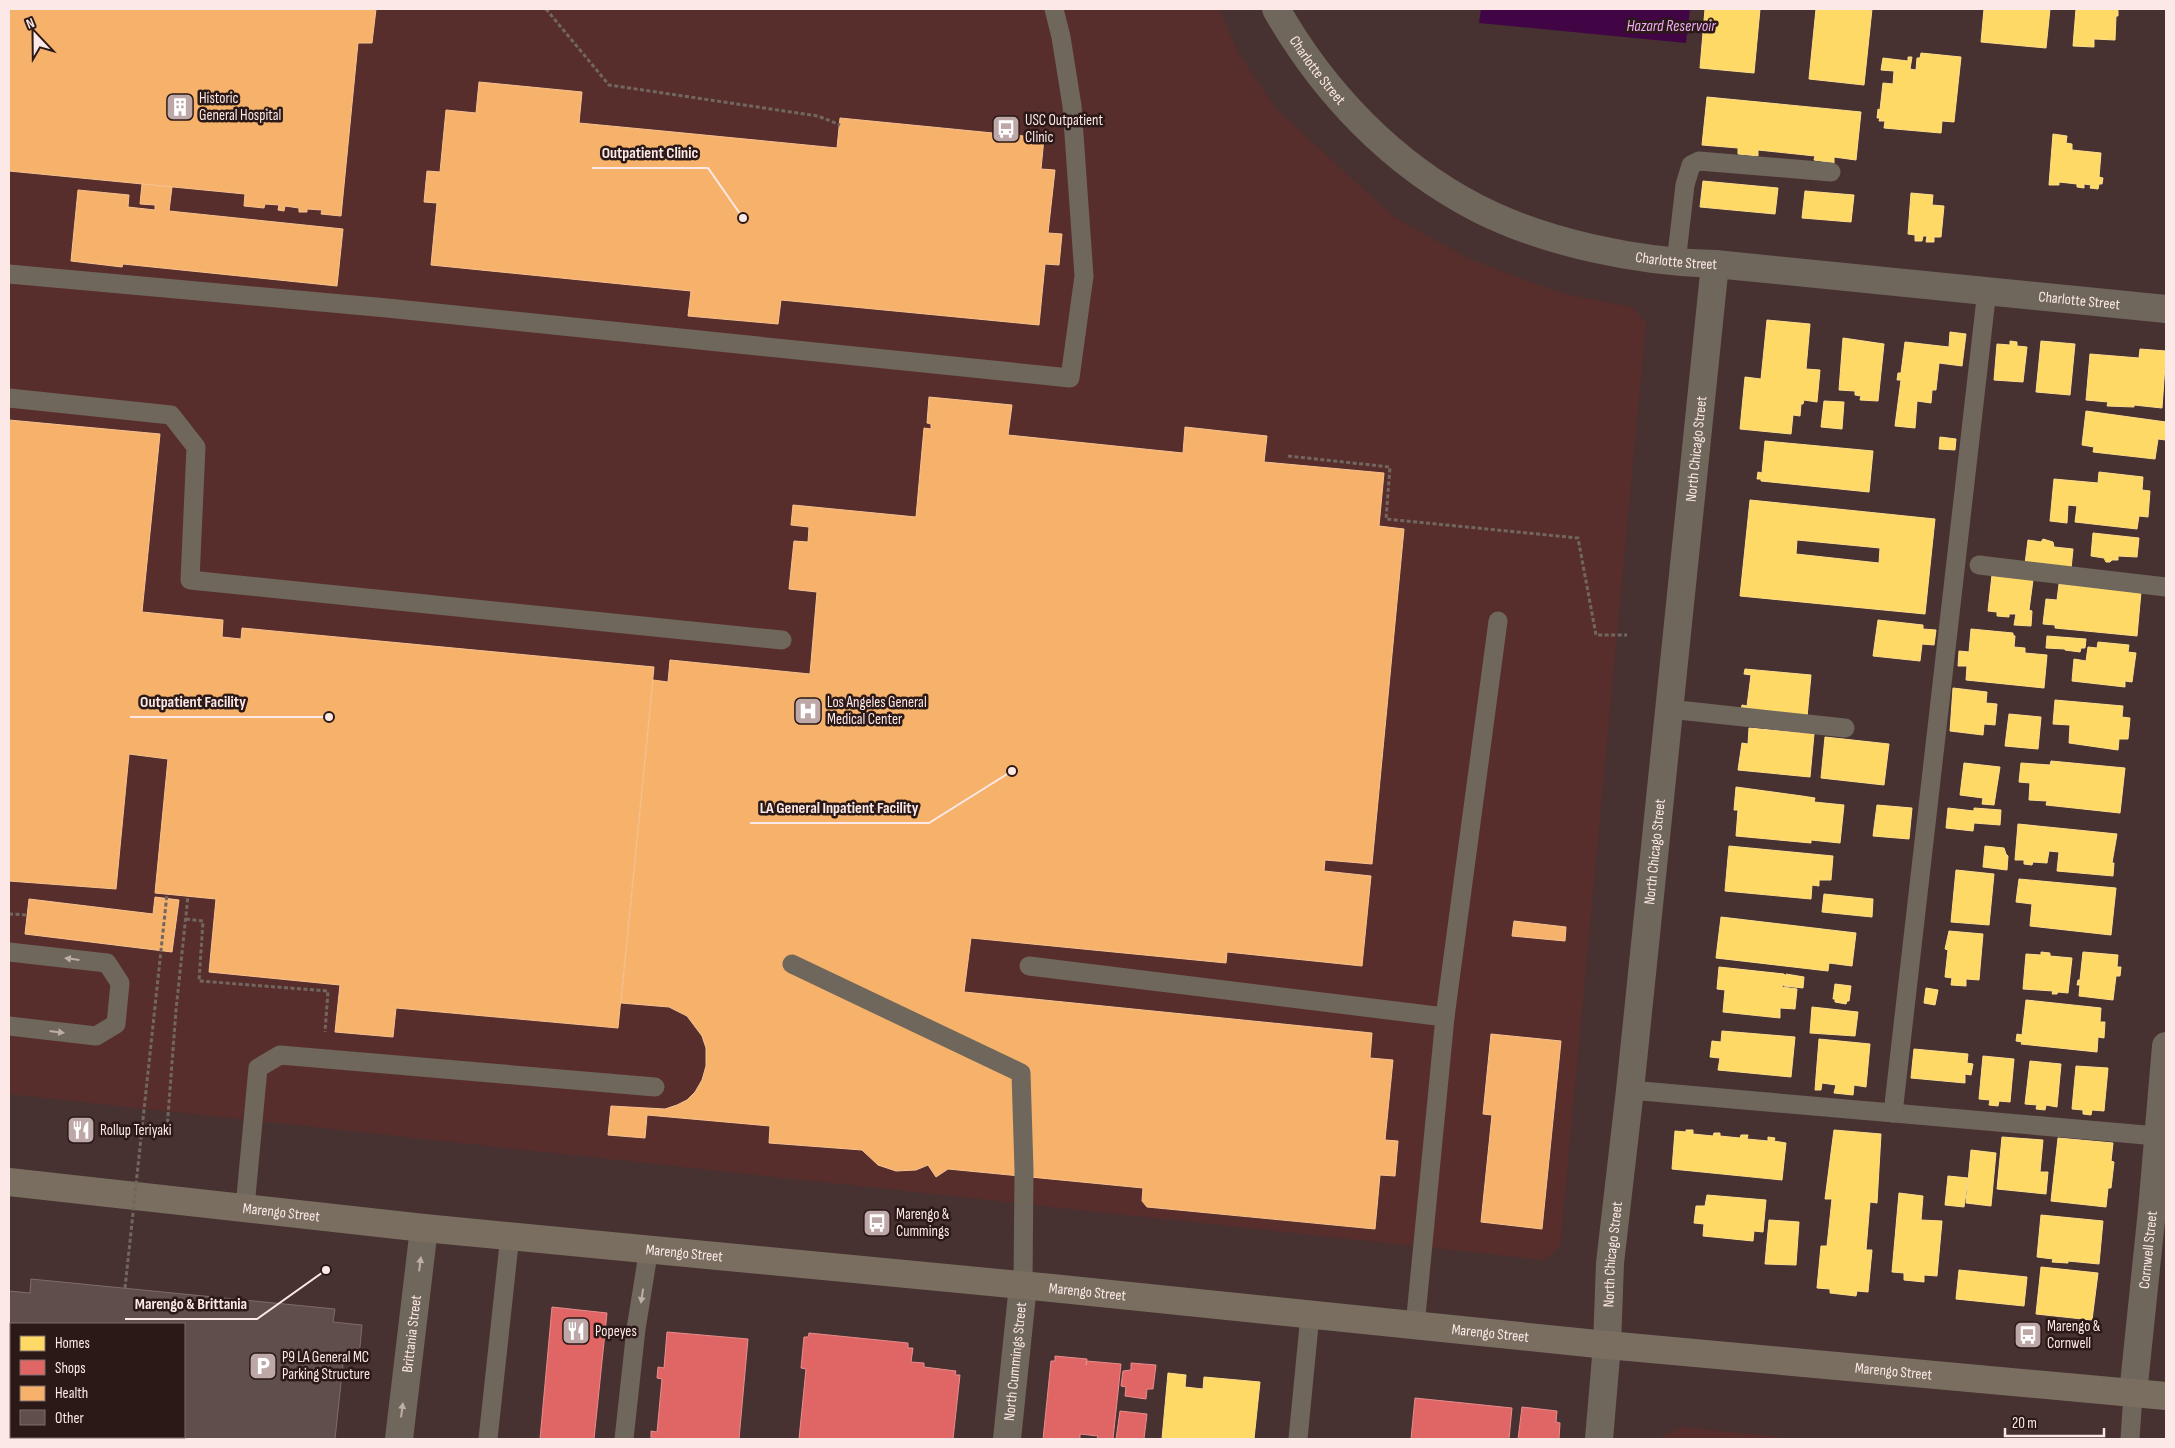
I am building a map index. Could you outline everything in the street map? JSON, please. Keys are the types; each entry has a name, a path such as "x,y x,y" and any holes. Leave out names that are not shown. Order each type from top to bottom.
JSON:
{"main road":[{"name":"Marengo Street","path":"9,1182 424,1228 649,1248 1607,1345 2166,1396"}],"street":[{"name":"Charlotte Street","path":"1276,9 1293,39 1327,86 1371,132 1424,176 1478,208 1531,230 1593,248 1676,263 1715,264 2166,309"},
{"name":"North Chicago Street","path":"1598,1439 1607,1345 1610,1264 1630,1090 1715,264"},
{"name":"Cornwell Street","path":"2133,1394 2159,1211 2157,1136 2166,1046"},
{"name":"Brittania Street","path":"399,1439 424,1228"},
{"name":"North Cummings Street","path":"1007,1439 1023,1285"}],"lane":[{"path":"9,274 387,308 1070,378 1084,276 1072,106 1062,37 1054,9"},
{"path":"1676,263 1685,185 1691,165 1699,161 1831,172"},
{"path":"1893,1114 1987,290"},
{"path":"9,398 172,415 196,447 190,580 782,640"},
{"path":"1980,565 2166,587"},
{"path":"1415,1326 1446,1016 1498,621"},
{"path":"1669,709 1845,728"},
{"path":"9,952 107,963 120,983 116,1024 96,1036 9,1026"},
{"path":"792,964 1021,1073 1024,1170 1023,1285"},
{"path":"1029,966 1446,1016"},
{"path":"245,1207 258,1068 280,1055 655,1087"},
{"path":"1630,1090 2157,1136"},
{"path":"488,1439 510,1235"},
{"path":"624,1439 636,1329 649,1248"},
{"path":"1298,1439 1310,1315"},
{"path":"2130,1439 2133,1394"}],"path":[{"path":"546,9 609,85 818,116 840,125"},
{"path":"1288,456 1390,467 1386,520 1578,538 1596,635 1627,635"},
{"path":"125,1288 167,894"},
{"path":"167,1129 176,1010 188,896"},
{"path":"9,914 27,916"},
{"path":"186,919 204,921 199,981 328,991 325,1038"}],"shaded area":[{"name":"Los Angeles General Medical Center","path":"9,9 1219,9 1239,54 1277,110 1395,218 1469,259 1560,293 1632,307 1646,322 1560,1246 1544,1260 9,1094"},
{"path":"1681,1427 1796,1439 1658,1439"}],"water":[{"name":"Hazard Reservoir","path":"1481,9 1690,9 1686,43 1479,23"}],"building: Homes":[{"path":"1705,9 1760,9 1754,73 1700,68"},
{"path":"1816,9 1872,9 1864,85 1809,79"},
{"path":"1984,9 2050,9 2046,48 1981,42"},
{"path":"2076,9 2118,9 2115,40 2094,39 2094,47 2073,46"},
{"path":"1921,53 1961,57 1954,122 1942,121 1941,133 1884,128 1885,121 1879,121 1880,118 1877,118 1878,109 1880,110 1883,83 1893,84 1894,71 1881,70 1883,58 1908,61 1908,57 1912,57 1910,69 1916,70 1917,58 1920,58"},
{"path":"1707,97 1861,112 1856,160 1834,157 1834,163 1814,160 1815,156 1758,150 1758,156 1738,154 1738,148 1702,145"},
{"path":"2053,134 2067,136 2066,143 2072,144 2072,150 2101,153 2099,177 2103,178 2102,184 2099,184 2098,189 2090,188 2091,185 2084,184 2084,188 2077,187 2077,184 2059,182 2059,185 2049,185"},
{"path":"1703,181 1778,188 1775,214 1700,207"},
{"path":"1805,191 1854,195 1851,222 1802,218"},
{"path":"1911,193 1933,195 1932,205 1944,206 1941,237 1934,237 1934,242 1926,242 1927,236 1923,236 1922,241 1915,241 1915,235 1908,234"},
{"path":"1767,320 1810,324 1806,369 1820,370 1817,402 1804,400 1803,404 1801,404 1800,416 1793,415 1791,434 1740,429 1745,377 1761,379"},
{"path":"1950,332 1966,334 1962,366 1939,363 1936,390 1932,390 1931,403 1917,401 1915,428 1895,426 1901,380 1897,380 1898,373 1901,373 1905,342 1949,347"},
{"path":"1843,338 1884,344 1878,401 1860,400 1861,396 1855,395 1855,391 1839,390"},
{"path":"2010,341 2017,342 2017,346 2027,347 2023,382 1994,380 1997,344 2010,345"},
{"path":"2041,341 2075,344 2070,395 2036,392"},
{"path":"2140,349 2166,351 2162,408 2134,405 2134,407 2107,406 2108,402 2086,400 2090,354 2139,358"},
{"path":"1824,401 1844,402 1842,429 1821,427"},
{"path":"2086,411 2166,422 2166,440 2158,439 2155,459 2093,452 2094,447 2082,445"},
{"path":"1940,437 1956,439 1955,450 1939,449"},
{"path":"1765,441 1873,451 1869,492 1761,481 1761,479 1757,479 1758,472 1762,473"},
{"path":"2099,472 2143,477 2142,490 2150,491 2148,517 2139,516 2137,529 2075,522 2077,506 2068,505 2067,523 2050,521 2054,479 2098,483"},
{"path":"1750,500 1935,519 1925,614 1740,596","holes":["1797,540 1880,548 1879,563 1796,554"]},
{"path":"2093,533 2139,538 2137,557 2118,556 2118,560 2106,562 2104,558 2091,556"},
{"path":"2043,539 2053,542 2054,547 2073,549 2071,569 2025,564 2028,540 2041,542"},
{"path":"1992,575 2033,580 2029,610 2032,611 2031,626 2014,625 2016,614 2009,614 2009,617 1997,616 1997,612 1988,611"},
{"path":"2059,584 2141,592 2137,636 2055,628 2055,625 2043,624 2046,599 2057,600"},
{"path":"1878,620 1923,625 1923,629 1936,630 1934,645 1922,644 1920,661 1873,656"},
{"path":"1971,629 2013,633 2015,636 2014,647 2025,648 2025,653 2047,655 2044,688 1966,680 1967,666 1958,666 1959,651 1969,652"},
{"path":"2047,636 2086,639 2085,648 2081,648 2080,652 2046,648"},
{"path":"2098,642 2129,645 2128,652 2136,653 2132,682 2125,681 2125,687 2072,681 2074,659 2086,661 2088,647 2097,648"},
{"path":"1745,669 1811,675 1807,717 1741,710 1742,705 1747,706 1751,675 1744,674"},
{"path":"1953,688 1987,692 1986,703 1997,704 1995,725 1984,724 1983,735 1950,731"},
{"path":"2055,700 2123,706 2122,717 2130,718 2128,739 2119,739 2118,750 2069,743 2070,725 2053,724"},
{"path":"2009,714 2041,717 2038,749 2005,746"},
{"path":"1749,728 1814,734 1810,777 1738,770 1742,743 1748,744"},
{"path":"1825,737 1889,744 1884,785 1821,778"},
{"path":"2051,761 2125,768 2120,813 2046,805 2047,801 2029,800 2030,783 2019,782 2021,763 2050,765"},
{"path":"1964,763 2000,767 1994,805 1982,804 1983,798 1960,795"},
{"path":"1736,787 1815,798 1814,802 1844,805 1840,843 1811,840 1811,843 1736,836 1738,810 1734,810"},
{"path":"1877,805 1912,808 1909,839 1873,836"},
{"path":"1948,808 1974,811 1974,808 2001,810 2000,825 1974,823 1973,831 1946,828"},
{"path":"2018,824 2117,834 2112,863 2114,863 2113,876 2057,871 2059,852 2049,851 2047,863 2033,862 2032,865 2024,864 2024,860 2015,860"},
{"path":"1729,846 1833,856 1831,880 1819,880 1819,886 1812,885 1811,899 1725,891"},
{"path":"1985,846 2004,848 2008,856 2007,870 1983,867"},
{"path":"1956,870 1994,874 1989,925 1951,922"},
{"path":"2019,879 2116,888 2111,935 2030,926 2032,904 2016,902"},
{"path":"1824,894 1873,899 1872,917 1822,912"},
{"path":"1721,917 1856,933 1852,966 1829,963 1828,971 1716,958"},
{"path":"1949,931 1983,934 1979,980 1966,979 1966,986 1951,985 1952,978 1945,977 1948,950 1945,949"},
{"path":"2041,952 2050,953 2050,956 2072,958 2068,993 2058,992 2057,994 2052,994 2053,991 2023,989 2026,954 2041,955"},
{"path":"2083,952 2118,955 2117,967 2121,967 2120,976 2116,976 2113,1000 2079,996 2080,985 2077,985 2078,980 2080,980"},
{"path":"1719,967 1804,977 1803,988 1784,986 1783,983 1782,987 1797,989 1795,1009 1780,1008 1780,1018 1723,1012 1725,990 1717,989"},
{"path":"1835,984 1851,986 1849,1001 1846,1004 1835,1002 1835,999 1833,999"},
{"path":"1926,988 1938,990 1935,1005 1924,1003"},
{"path":"2026,1000 2101,1008 2100,1022 2105,1022 2104,1038 2098,1037 2097,1052 2021,1044 2022,1042 2016,1041 2017,1034 2022,1035"},
{"path":"1812,1007 1858,1012 1855,1036 1810,1033"},
{"path":"1722,1031 1795,1037 1791,1077 1718,1070 1720,1058 1710,1057 1712,1041 1721,1042"},
{"path":"1819,1039 1870,1044 1866,1087 1854,1085 1853,1095 1834,1093 1836,1085 1822,1083 1821,1090 1815,1090"},
{"path":"1914,1049 1968,1054 1967,1063 1973,1064 1971,1075 1965,1074 1965,1083 1911,1078"},
{"path":"1983,1056 2014,1059 2010,1102 1999,1101 1998,1106 1989,1105 1990,1100 1979,1099"},
{"path":"2030,1061 2061,1064 2057,1107 2046,1105 2045,1110 2036,1109 2037,1105 2025,1104"},
{"path":"2076,1066 2108,1068 2104,1111 2092,1110 2091,1115 2083,1114 2083,1110 2072,1109"},
{"path":"1686,1130 1693,1130 1693,1134 1713,1136 1714,1133 1720,1133 1720,1136 1740,1138 1741,1135 1748,1135 1747,1139 1768,1141 1768,1137 1775,1138 1774,1141 1786,1143 1782,1180 1672,1169 1675,1131 1686,1132"},
{"path":"1834,1130 1881,1134 1877,1203 1870,1202 1866,1250 1872,1250 1868,1292 1857,1291 1856,1296 1830,1293 1830,1289 1817,1288 1821,1246 1827,1246 1832,1199 1825,1199"},
{"path":"2002,1137 2043,1140 2040,1172 2048,1172 2046,1194 1997,1189"},
{"path":"2058,1138 2113,1143 2111,1161 2114,1162 2111,1188 2108,1188 2106,1207 2051,1201"},
{"path":"1971,1150 1996,1153 1991,1206 1966,1203"},
{"path":"1948,1176 1968,1178 1964,1207 1945,1205"},
{"path":"1899,1193 1923,1196 1921,1220 1942,1221 1937,1276 1924,1275 1924,1282 1904,1280 1904,1273 1892,1272"},
{"path":"1707,1195 1766,1200 1763,1232 1754,1231 1753,1241 1703,1236 1704,1224 1694,1223 1696,1206 1705,1206"},
{"path":"2041,1215 2103,1221 2099,1264 2068,1261 2068,1263 2052,1262 2053,1259 2037,1257"},
{"path":"1769,1220 1799,1222 1796,1265 1765,1264"},
{"path":"2041,1267 2098,1273 2092,1320 2036,1314"},
{"path":"1959,1270 2027,1277 2024,1306 1956,1299"},
{"path":"1168,1373 1186,1375 1185,1387 1203,1389 1204,1377 1260,1382 1254,1439 1162,1439"}],"building: Shops":[{"path":"552,1307 607,1313 594,1439 540,1439"},
{"path":"667,1332 748,1339 739,1439 651,1439 651,1431 657,1432 662,1379 657,1378 658,1367 664,1368"},
{"path":"809,1333 908,1343 908,1348 913,1348 911,1362 924,1363 924,1367 956,1371 955,1375 960,1375 953,1439 799,1439 806,1369 801,1368 804,1337 808,1337"},
{"path":"1055,1356 1087,1359 1086,1365 1087,1361 1121,1364 1113,1439 1097,1439 1098,1436 1080,1434 1080,1439 1043,1439 1051,1361 1055,1361"},
{"path":"1131,1363 1156,1365 1153,1389 1147,1389 1146,1399 1125,1396 1126,1387 1121,1386 1123,1371 1131,1370"},
{"path":"1415,1398 1512,1408 1509,1439 1411,1439"},
{"path":"1522,1407 1557,1411 1556,1422 1560,1423 1559,1439 1518,1439"},
{"path":"1120,1411 1147,1414 1144,1439 1116,1439"}],"building: Health":[{"name":"Historic General Hospital","path":"9,9 376,9 372,43 358,43 341,216 321,214 322,210 307,209 307,212 299,212 299,208 285,206 284,211 278,210 279,205 265,204 264,208 244,206 245,194 9,171"},
{"path":"479,82 582,92 579,123 837,148 840,118 1044,138 1041,169 1055,170 1048,233 1062,234 1059,265 1045,264 1039,325 781,300 778,324 688,316 691,291 431,265 437,203 424,202 427,171 440,172 446,110 476,113"},
{"path":"142,184 172,187 169,211 343,229 337,286 123,264 122,267 71,261 78,190 129,195 128,207 155,210 155,205 140,204"},
{"path":"929,397 1012,405 1008,435 1183,453 1185,427 1267,436 1264,462 1384,473 1379,526 1404,529 1372,864 1325,860 1324,871 1371,876 1362,966 1227,952 1226,963 971,938 964,992 1372,1033 1370,1058 1393,1060 1385,1140 1398,1141 1395,1176 1380,1175 1375,1229 1147,1207 1142,1201 1143,1188 948,1169 936,1177 928,1165 916,1170 896,1171 878,1165 862,1150 769,1143 770,1126 647,1115 645,1138 608,1135 611,1106 665,1109 677,1105 687,1100 695,1092 702,1080 706,1066 706,1048 702,1036 687,1016 669,1007 621,1003 653,680 668,682 670,660 810,674 817,592 789,589 794,541 808,542 809,527 791,525 793,505 916,517 924,428 931,429 931,424 927,423"},
{"path":"9,420 160,434 142,612 223,620 222,637 241,639 242,628 654,667 618,1028 396,1008 393,1037 335,1032 340,985 209,972 216,899 155,893 168,759 129,754 116,889 9,881"},
{"path":"155,897 179,900 172,952 25,934 29,899 153,914"},
{"path":"1514,921 1566,927 1565,941 1512,936"},
{"path":"1491,1034 1561,1041 1542,1229 1481,1222 1492,1115 1483,1114"}],"building: Other":[{"name":"P9 LA General MC Parking Structure","path":"31,1279 335,1309 333,1322 362,1325 359,1357 344,1355 335,1439 9,1439 9,1291 30,1293"}],"place":[{"name":"Historic General Hospital","path":"180,107"},
{"name":"USC Outpatient Clinic","path":"1006,129"},
{"name":"Outpatient Clinic","path":"743,218"},
{"name":"Los Angeles General Medical Center","path":"808,711"},
{"name":"Outpatient Facility","path":"329,717"},
{"name":"LA General Inpatient Facility","path":"1012,771"},
{"name":"Rollup Teriyaki","path":"81,1130"},
{"name":"Marengo & Cummings","path":"877,1223"},
{"name":"Marengo & Brittania","path":"326,1270"},
{"name":"Popeyes","path":"576,1331"},
{"name":"Marengo & Cornwell","path":"2028,1335"},
{"name":"P9 LA General MC Parking Structure","path":"263,1366"}]}
